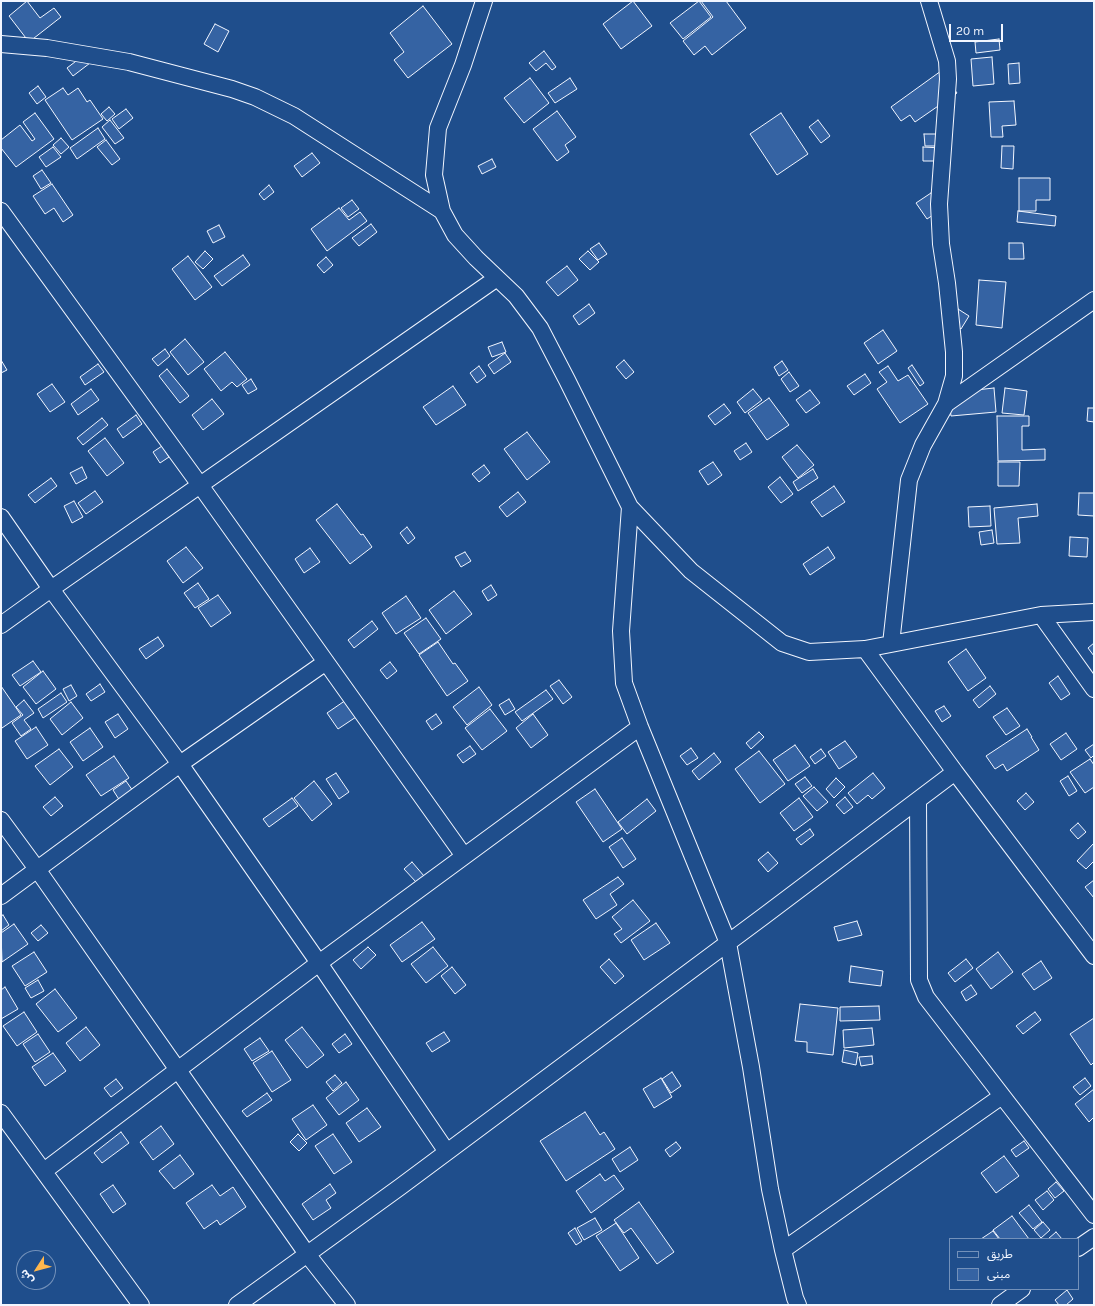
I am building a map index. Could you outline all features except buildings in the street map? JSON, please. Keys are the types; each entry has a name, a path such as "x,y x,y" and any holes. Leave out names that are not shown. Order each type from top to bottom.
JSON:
{"street":[{"path":"484,1 463,65 438,128 434,176 442,211 455,235 516,296 540,328 630,507 691,571 782,643 809,652 865,649 1041,615 1094,612"},
{"path":"891,644 909,480 923,445 946,404 954,376 954,352 947,283 941,244 939,204 948,67 943,45 929,1"},
{"path":"1,44 47,48 129,62 232,89 255,97 294,116 442,211"},
{"path":"1,211 200,485 464,856"},
{"path":"1,625 51,588 497,278"},
{"path":"946,404 1094,300"},
{"path":"630,507 621,631 624,683 640,727 728,943 752,1075 770,1188 783,1250 798,1305"},
{"path":"1,517 180,764 319,963 447,1152"},
{"path":"1041,615 1094,689"},
{"path":"865,649 955,772 1094,956"},
{"path":"1,896 180,764 326,662"},
{"path":"44,1170 319,963 640,727"},
{"path":"237,1305 447,1152 955,772"},
{"path":"918,800 919,980 926,997 1094,1215"},
{"path":"1,820 38,869 307,1254 347,1305"},
{"path":"783,1250 1002,1096"},
{"path":"4,1122 44,1170 141,1305"},
{"path":"1079,1247 1094,1237"},
{"path":"1000,1305 1021,1290"}]}
